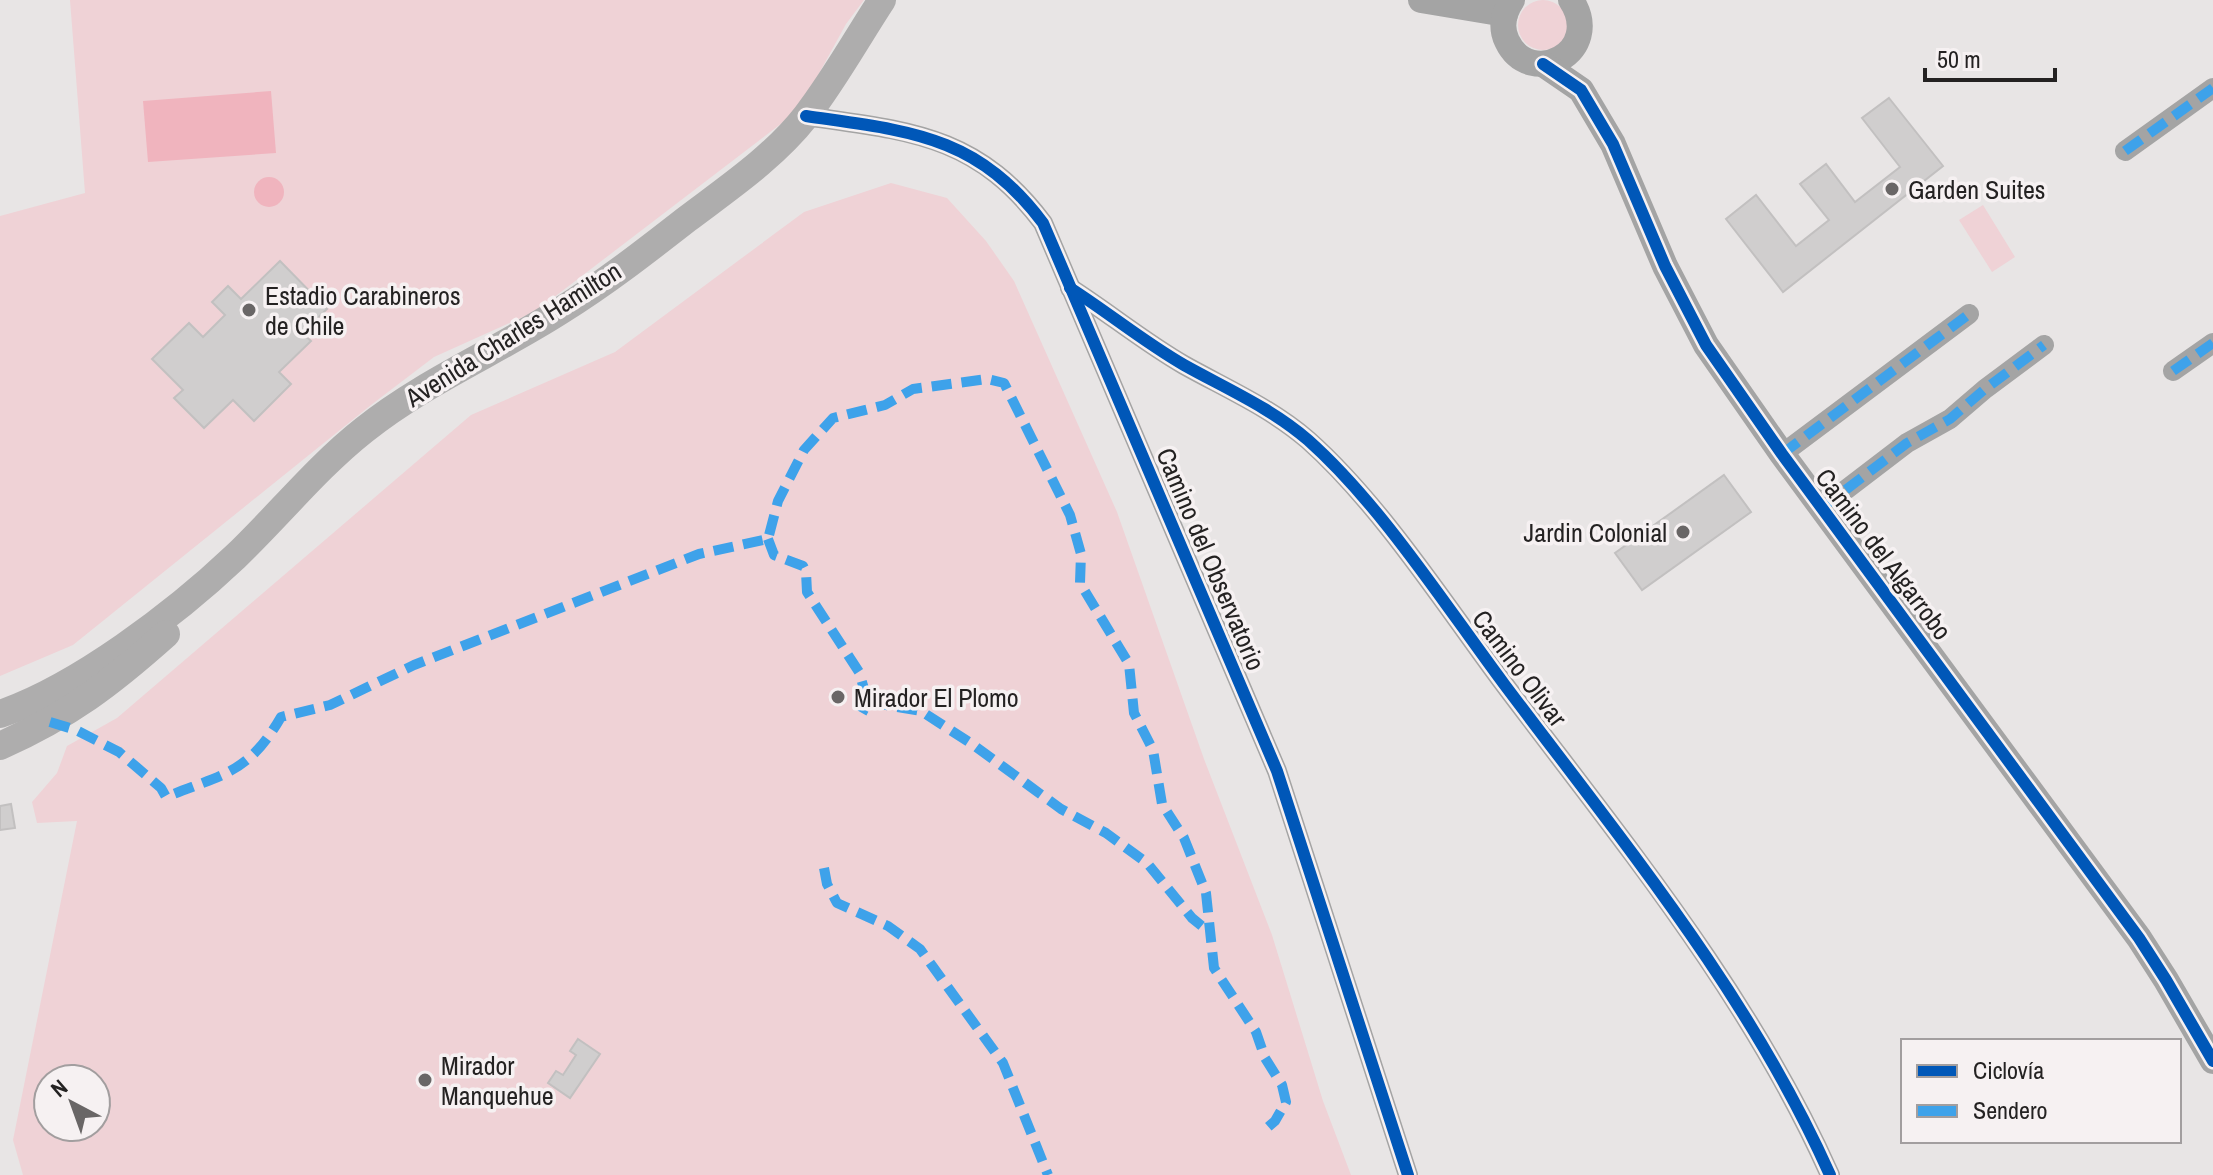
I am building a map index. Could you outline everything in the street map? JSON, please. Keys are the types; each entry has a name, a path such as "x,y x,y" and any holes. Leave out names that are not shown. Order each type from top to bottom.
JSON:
{"main road":[{"name":"Avenida Charles Hamilton","path":"0,714 19,708 93,667 166,614 233,559 371,424 435,382 590,292 748,171 806,116 882,0"},
{"name":"Avenida Charles Hamilton","path":"0,746 79,705 120,675 170,631 233,559"}],"street":[{"path":"1421,0 1509,7"},
{"name":"Camino del Algarrobo","path":"1571,0 1579,12 1581,90"},
{"path":"1543,64 1563,57 1598,1"},
{"name":"Camino del Algarrobo","path":"1509,7 1503,26 1511,49 1531,62 1543,64 1581,90 1613,144 1665,266 1706,345 1782,454 2139,938 2213,1061"},
{"path":"2125,151 2213,88"},
{"name":"Camino del Observatorio","path":"806,116 918,134 959,149 1014,188 1043,223 1277,771 1408,1175"},
{"name":"Camino Olivar","path":"1069,287 1142,339 1279,419 1337,467 1408,555 1698,943 1766,1050 1830,1175"},
{"path":"1782,454 1969,314"},
{"path":"2173,371 2213,343"},
{"path":"1822,508 1907,443 1950,419 2044,345"}],"shaded area":[{"name":"Estadio Carabineros de Chile","path":"70,0 864,0 846,24 799,110 536,311 434,357 73,645 0,676 0,216 85,193"},
{"path":"1533,1 1553,1 1567,15 1567,35 1553,49 1533,49 1519,35 1519,15"},
{"path":"271,91 276,153 148,162 143,101"},
{"path":"269,177 280,181 284,192 280,203 269,207 258,203 254,192 258,181"},
{"path":"891,183 947,198 986,241 1014,281 1117,512 1204,759 1272,935 1323,1101 1351,1175 23,1175 13,1140 77,821 37,823 32,802 57,773 67,746 117,718 471,415 615,352 804,212"},
{"path":"1983,205 2015,257 1992,272 1959,220"}],"building":[{"name":"Garden Suites","path":"1889,98 1943,166 1783,292 1726,219 1756,195 1796,246 1829,220 1800,184 1826,164 1855,202 1900,167 1862,118"},
{"path":"280,261 327,309 302,333 311,341 279,372 291,384 254,421 233,400 204,428 174,398 183,390 152,359 189,323 203,337 225,315 212,302 228,286 241,299"},
{"name":"Jardin Colonial","path":"1724,475 1751,512 1642,590 1615,553"},
{"path":"11,804 15,828 0,830 0,806"},
{"path":"578,1039 600,1054 570,1098 548,1083 556,1071 563,1075 576,1055 570,1051"}],"marked path":[{"path":"2125,151 2213,88"},
{"path":"1782,454 1969,314"},
{"path":"2173,371 2213,343"},
{"path":"1822,508 1907,443 1950,419 2044,345"},
{"path":"50,722 76,730 119,752 161,788 166,797 219,777 245,761 269,736 281,717 330,705 414,665 699,554 768,539 778,501 804,450 833,418 885,405 913,389 987,379 1004,383 1070,515 1081,554 1080,583 1129,664 1134,713 1153,750 1162,804 1184,838 1206,893 1214,968 1256,1032 1265,1058 1282,1085 1286,1102 1275,1121 1261,1133"},
{"path":"768,539 774,555 803,566 807,592 859,672 868,702 862,713"},
{"path":"868,702 921,711 1061,809 1106,833 1147,863 1192,918 1208,931"},
{"path":"824,868 827,884 837,903 888,926 920,949 1003,1063 1048,1175"}],"cycle path":[{"path":"1543,64 1581,90 1613,144 1665,266 1706,345 1782,454 2139,938 2213,1061"},
{"path":"806,116 908,133 965,154 1018,193 1043,223 1277,771 1408,1175"},
{"path":"1070,288 1169,356 1294,429 1361,494 1681,921 1762,1044 1830,1175"}],"place":[{"name":"Garden Suites","path":"1892,189"},
{"name":"Estadio Carabineros de Chile","path":"249,310"},
{"name":"Jardin Colonial","path":"1683,532"},
{"name":"Mirador El Plomo","path":"838,697"},
{"name":"Mirador Manquehue","path":"425,1080"}]}
